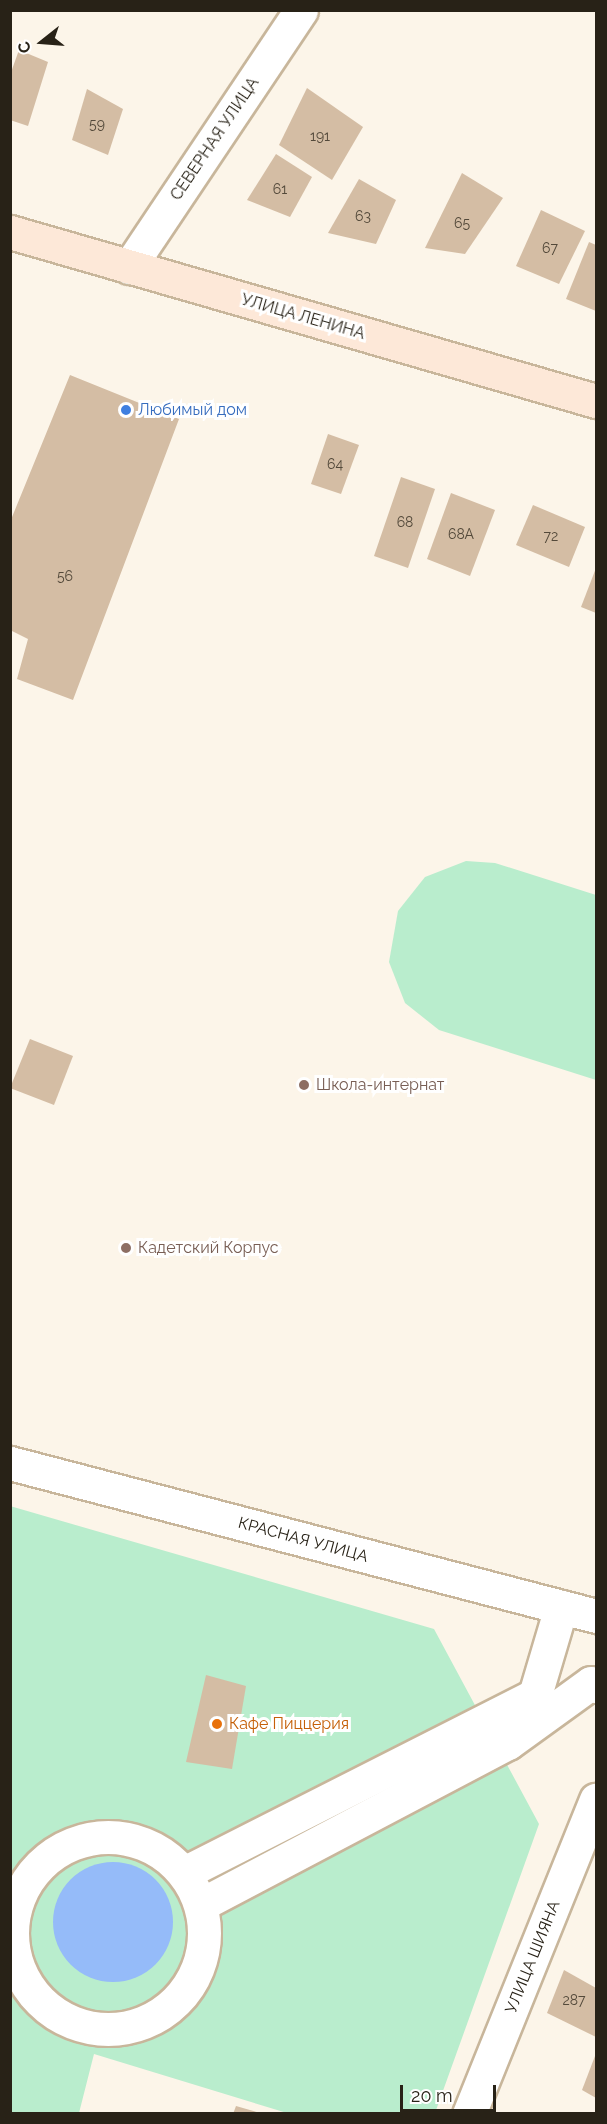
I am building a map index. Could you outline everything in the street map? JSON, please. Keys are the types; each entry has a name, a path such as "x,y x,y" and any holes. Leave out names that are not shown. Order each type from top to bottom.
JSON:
{"main road":[{"name":"УЛИЦА ЛЕНИНА","path":"10,232 597,401"}],"street":[{"name":"СЕВЕРНАЯ УЛИЦА","path":"129,267 301,10"},
{"name":"КРАСНАЯ УЛИЦА","path":"10,1463 597,1616"},
{"path":"186,1872 535,1695 561,1607"},
{"path":"202,1904 508,1743 591,1683 597,1686"},
{"name":"УЛИЦА ШИЯНА","path":"469,2114 597,1800"},
{"path":"130,1837 186,1872 202,1904 204,1955 180,2000 137,2027 86,2029 41,2005 12,1963 13,1911 17,1886 36,1866 80,1839 130,1837"}],"green space":[{"path":"466,861 495,863 596,895 596,1080 439,1030 405,1003 389,962 398,911 425,877"},
{"path":"10,1506 434,1629 539,1824 435,2113 287,2113 94,2054 79,2113 11,2113"}],"water":[{"path":"113,1862 136,1866 156,1879 169,1899 173,1922 169,1945 156,1965 136,1978 113,1982 90,1978 70,1965 57,1945 53,1922 57,1899 70,1879 90,1866"}],"building":[{"path":"19,50 48,62 28,126 10,120 10,75"},
{"path":"307,88 363,127 332,180 279,145"},
{"path":"87,89 123,109 108,155 72,140"},
{"path":"276,154 312,177 290,217 247,200"},
{"path":"462,173 503,198 465,254 425,248"},
{"path":"359,179 396,200 376,244 328,233"},
{"path":"541,210 585,231 559,284 516,266"},
{"path":"589,242 596,245 596,311 566,299"},
{"path":"70,375 179,419 73,700 17,679 28,639 10,630 10,522"},
{"path":"328,434 359,445 341,494 311,484"},
{"path":"401,477 435,489 408,568 374,556"},
{"path":"451,493 495,510 470,576 427,559"},
{"path":"533,505 585,527 569,567 516,545"},
{"path":"596,568 596,613 581,607"},
{"path":"30,1039 73,1056 54,1105 10,1088"},
{"name":"Кафе Пиццерия","path":"206,1675 246,1686 232,1769 186,1762"},
{"path":"564,1970 596,1988 596,2037 547,2013"},
{"path":"596,2057 596,2098 582,2090"},
{"path":"236,2106 260,2113 260,2114 233,2114"}],"place":[{"name":"Любимый дом","path":"126,410"},
{"name":"Школа-интернат","path":"304,1085"},
{"name":"Кадетский Корпус","path":"126,1248"},
{"name":"Кафе Пиццерия","path":"217,1724"}]}
